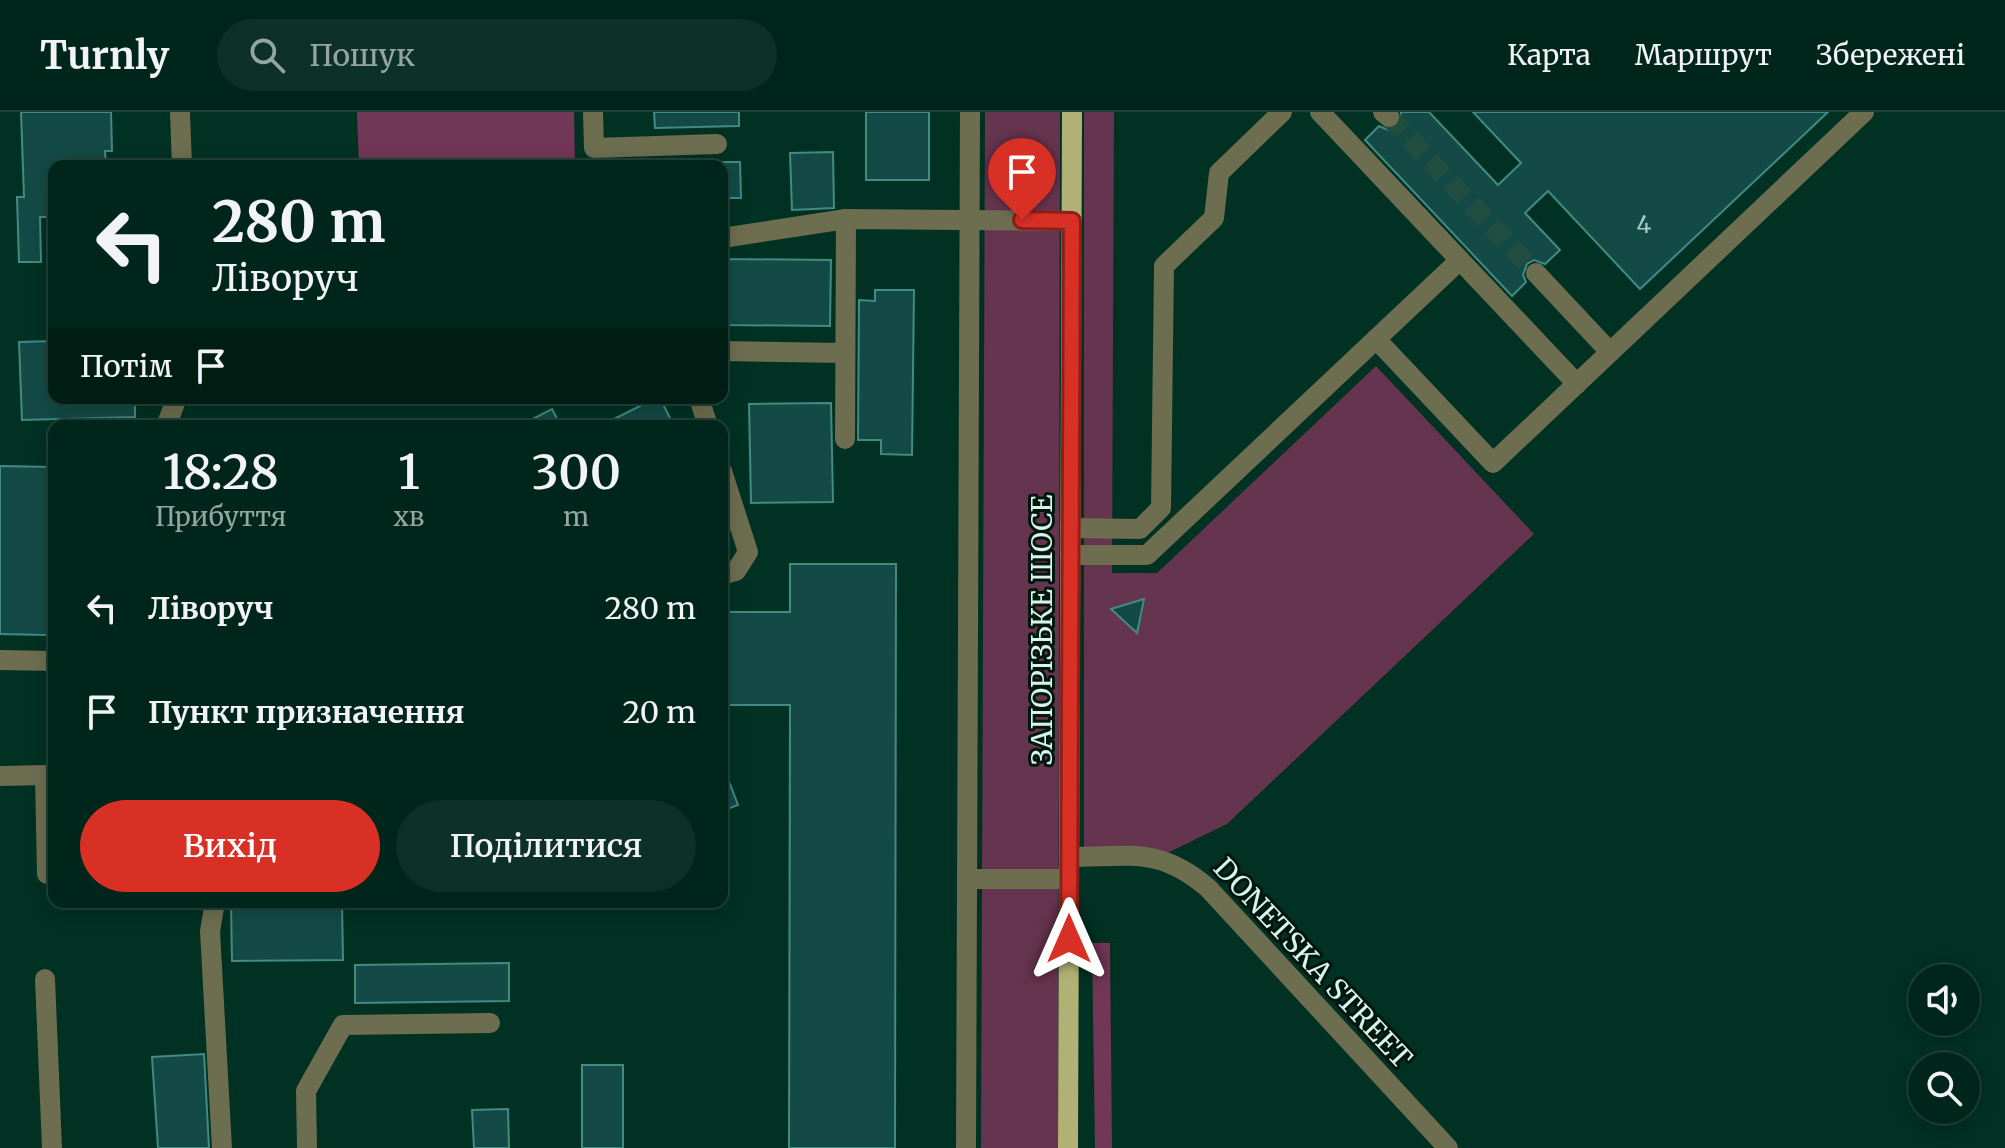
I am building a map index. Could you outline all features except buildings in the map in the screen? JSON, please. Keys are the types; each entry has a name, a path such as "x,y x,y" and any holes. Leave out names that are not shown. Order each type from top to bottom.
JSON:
{"main road":[{"name":"ЗАПОРІЗЬКЕ ШОСЕ","path":"1068,1148 1072,112"}],"street":[{"path":"180,112 182,160"},
{"path":"593,112 594,148 717,144"},
{"path":"966,1148 970,112"},
{"path":"1178,526 1161,508 1164,266 1214,218 1219,173 1282,112"},
{"path":"1320,112 1577,384"},
{"path":"1376,339 1493,463 1864,112"},
{"path":"845,439 846,219"},
{"path":"728,237 846,219 1072,221"},
{"path":"1070,555 1147,555 1460,260"},
{"path":"1536,273 1610,352"},
{"path":"728,351 845,353"},
{"path":"728,490 748,552 744,563 736,571 728,573"},
{"path":"1070,528 1140,529 1161,508"},
{"path":"0,660 48,661"},
{"path":"0,776 45,775 47,874"},
{"name":"DONETSKA STREET","path":"1069,857 1159,857 1185,869 1208,888 1448,1148"},
{"path":"967,879 1069,879"},
{"path":"214,908 210,931 222,1148"},
{"path":"45,979 52,1148"},
{"path":"307,1148 306,1091 343,1025 490,1023"}],"shaded area":[{"path":"357,112 574,112 575,160 359,160"},
{"path":"985,112 1060,112 1058,1148 981,1148"},
{"path":"1084,112 1114,112 1112,573 1157,573 1376,366 1534,534 1227,824 1159,857 1084,857"},
{"path":"1092,943 1110,943 1112,1148 1095,1148"}],"tunnel":[{"path":"1389,117 1536,273"}],"route":[{"path":"1022,220 1072,221 1069,939"}]}
